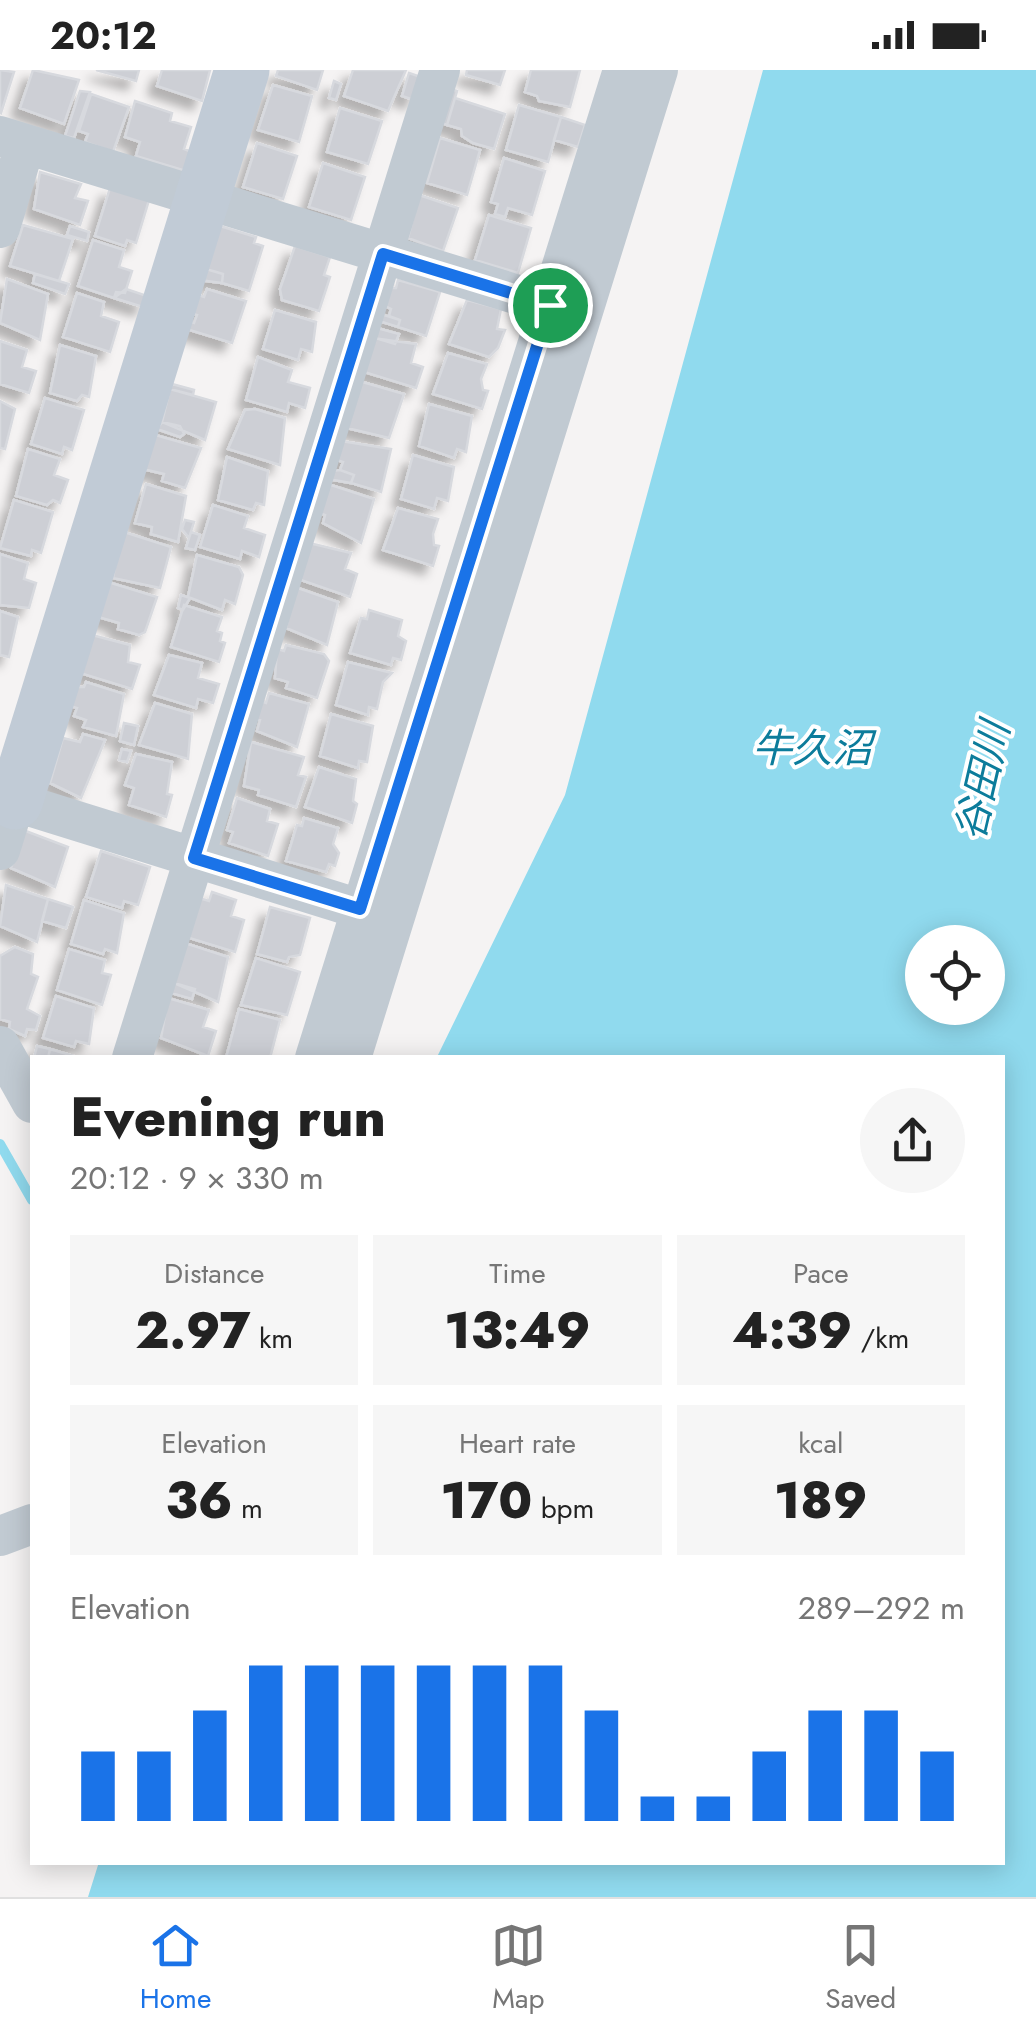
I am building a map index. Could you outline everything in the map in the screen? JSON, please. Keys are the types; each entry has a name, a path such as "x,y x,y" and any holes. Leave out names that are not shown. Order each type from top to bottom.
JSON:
{"street":[{"path":"242,70 5,816 194,858 360,909"},
{"path":"133,1055 440,70"},
{"path":"315,1055 623,70"},
{"path":"352,1055 658,70"},
{"path":"0,228 12,140 550,305"},
{"path":"0,1046 30,1099"},
{"path":"0,1536 30,1525"}],"water":[{"name":"牛久沼","path":"763,70 1036,70 1036,1897 88,1897 98,1865 1005,1865 1005,1055 438,1055 565,795"}],"building":[{"path":"0,70 14,72 1,113 0,112"},
{"path":"33,70 79,80 64,124 20,108"},
{"path":"96,70 139,70 136,81"},
{"path":"162,70 210,70 202,101 157,86"},
{"path":"278,70 323,70 317,90 276,76"},
{"path":"353,70 406,70 388,111 344,96"},
{"path":"467,70 505,70 500,85 466,75"},
{"path":"531,70 580,70 570,107 539,101 537,96 525,92"},
{"path":"409,73 421,77 414,100 402,96"},
{"path":"334,81 341,84 336,100 329,98"},
{"path":"273,85 312,96 299,142 258,130"},
{"path":"451,89 457,91 447,125 442,123"},
{"path":"80,91 90,92 74,138 65,136"},
{"path":"91,94 129,107 113,152 85,142 88,134 79,131"},
{"path":"455,98 505,114 494,149 473,143 462,136 461,129 447,125"},
{"path":"135,101 172,113 170,121 191,127 184,149 192,152 186,171 136,156 140,142 125,137"},
{"path":"519,105 561,117 548,162 506,150"},
{"path":"340,108 382,121 368,164 327,152"},
{"path":"561,117 585,125 578,147 554,140"},
{"path":"440,138 480,150 467,195 427,183"},
{"path":"257,143 297,156 283,199 243,187"},
{"path":"504,158 545,171 532,215 508,208 505,217 495,214 498,204 491,202"},
{"path":"323,163 365,177 351,220 309,207"},
{"path":"40,172 81,184 75,198 88,201 80,225 34,209"},
{"path":"110,188 149,200 136,243 127,240 125,246 95,236"},
{"path":"419,195 458,208 443,251 408,238"},
{"path":"489,215 531,228 518,273 475,260"},
{"path":"23,225 73,239 59,281 10,266"},
{"path":"70,226 89,232 87,241 67,235"},
{"path":"220,226 256,237 254,243 263,246 249,291 222,283 223,274 206,269"},
{"path":"93,240 124,250 119,267 132,271 125,293 116,292 114,298 78,286"},
{"path":"295,246 330,257 324,275 330,277 319,311 282,300 280,289"},
{"path":"206,269 223,274 222,283 199,280"},
{"path":"35,274 69,284 65,294 33,283"},
{"path":"7,279 48,294 40,340 0,323"},
{"path":"398,280 440,292 426,336 398,327 400,320 389,316 391,309 385,306 389,288 396,288"},
{"path":"126,289 147,296 143,307 114,298"},
{"path":"207,289 246,301 232,343 183,328 185,320 194,323 197,315 190,313 195,294 204,297"},
{"path":"77,293 104,302 101,316 119,322 110,352 63,337"},
{"path":"467,300 501,309 497,329 505,330 498,348 489,357 449,344"},
{"path":"275,310 316,322 312,352 301,349 298,360 263,349"},
{"path":"381,314 400,320 398,327 379,321"},
{"path":"377,328 399,334 395,344 375,338"},
{"path":"373,338 416,344 411,363 423,367 416,388 364,372"},
{"path":"0,341 27,350 22,367 36,371 29,393 0,384"},
{"path":"60,345 96,356 89,397 82,395 77,401 50,393"},
{"path":"448,353 487,364 481,379 483,390 488,391 482,409 433,394"},
{"path":"258,357 292,370 288,382 310,388 305,408 289,403 287,412 246,400"},
{"path":"359,381 404,394 389,438 347,428"},
{"path":"172,384 194,390 193,395 170,389"},
{"path":"170,389 216,402 205,440 162,422"},
{"path":"45,398 84,410 72,450 64,447 62,454 31,444"},
{"path":"0,401 15,409 5,449 0,448"},
{"path":"429,404 472,416 466,452 457,449 454,458 419,446"},
{"path":"245,410 285,418 280,465 228,449"},
{"path":"162,422 180,426 184,434 180,437 157,429"},
{"path":"152,434 201,448 185,488 162,481 164,474 143,469"},
{"path":"341,441 391,449 381,492 351,483 354,475 340,470 343,462 337,460"},
{"path":"28,449 60,459 54,475 68,480 60,503 53,500 47,505 16,496"},
{"path":"413,455 454,467 448,501 437,498 434,509 401,499"},
{"path":"227,457 268,471 264,505 256,503 253,510 218,500"},
{"path":"331,471 354,475 351,483 328,479"},
{"path":"146,484 186,496 178,542 151,534 152,527 135,523"},
{"path":"328,484 374,499 361,543 323,523 325,515 319,513"},
{"path":"14,500 53,512 41,553 32,550 31,556 0,548"},
{"path":"213,505 248,516 244,528 265,535 259,557 242,551 240,559 200,547"},
{"path":"398,508 438,519 433,534 434,545 439,546 433,566 383,550"},
{"path":"185,520 194,522 189,538 182,529"},
{"path":"121,531 171,547 160,588 113,578"},
{"path":"191,532 200,535 195,550 186,548"},
{"path":"309,543 351,553 345,569 357,574 350,597 298,579"},
{"path":"0,554 28,563 24,579 36,583 29,608 0,605"},
{"path":"197,555 239,567 243,575 235,604 225,600 222,610 188,597"},
{"path":"108,582 157,597 145,632 139,635 118,629 119,623 98,617"},
{"path":"295,587 338,602 327,645 286,628"},
{"path":"181,595 190,598 183,610 178,608"},
{"path":"184,605 222,617 217,631 222,633 220,641 225,643 219,662 171,647"},
{"path":"369,610 402,620 398,636 406,641 401,660 393,658 391,665 350,653 361,618 367,619"},
{"path":"0,611 18,617 9,657 0,655"},
{"path":"92,635 130,645 128,662 140,665 132,689 80,673"},
{"path":"286,645 324,654 329,661 317,698 286,688 288,682 275,678 277,649 284,651"},
{"path":"169,655 202,663 198,678 219,684 213,703 198,699 196,708 154,695"},
{"path":"348,662 392,673 383,682 377,709 369,707 368,715 336,705"},
{"path":"86,682 124,694 116,736 83,727 86,720 74,716 77,708 70,706 75,687 84,687"},
{"path":"269,693 309,704 297,747 257,731 260,720 255,719 260,701 266,703"},
{"path":"155,703 192,714 188,759 139,745"},
{"path":"331,714 373,726 367,762 359,761 358,768 320,756"},
{"path":"124,723 138,726 134,745 120,741"},
{"path":"83,734 105,740 81,798 50,783 63,738 80,742"},
{"path":"251,742 304,757 298,775 306,777 296,807 258,795 259,790 244,786"},
{"path":"122,749 131,751 127,762 119,760"},
{"path":"136,754 172,762 167,794 172,795 166,817 129,805 134,788 125,785"},
{"path":"319,767 356,779 353,801 357,804 352,823 305,807"},
{"path":"237,798 270,809 267,821 278,824 268,856 229,843 233,832 227,830"},
{"path":"304,818 338,828 333,844 339,853 335,866 329,864 326,872 286,861 297,825 302,826"},
{"path":"23,830 68,847 55,887 11,868"},
{"path":"101,851 150,867 138,905 124,901 122,908 86,897"},
{"path":"6,885 48,899 37,942 0,926"},
{"path":"212,892 236,900 231,916 244,920 235,952 186,937 199,898 209,901"},
{"path":"48,899 73,907 66,928 42,921"},
{"path":"84,900 124,913 117,953 105,949 103,954 71,944"},
{"path":"270,907 310,918 300,955 289,957 287,962 257,954"},
{"path":"185,943 228,957 218,1002 174,983"},
{"path":"15,947 33,954 31,974 38,977 27,1009 40,1016 36,1030 27,1029 25,1036 9,1029 10,1022 0,1019 0,956"},
{"path":"69,949 105,960 102,973 111,975 102,1005 57,990"},
{"path":"256,958 300,972 287,1015 241,1005"},
{"path":"174,983 195,989 192,999 171,993"},
{"path":"56,996 94,1008 89,1044 76,1041 74,1047 43,1038"},
{"path":"168,998 209,1010 203,1027 216,1031 208,1055 161,1038"},
{"path":"239,1009 280,1020 271,1055 227,1055"},
{"path":"37,1046 50,1049 49,1055 35,1055"},
{"path":"50,1049 70,1055 49,1055"}],"waterway":[{"path":"0,1144 30,1196"}],"route":[{"path":"383,254 550,305 360,909 194,858 383,254"}],"water label":[{"name":"谷田川","path":"982,781"}]}
